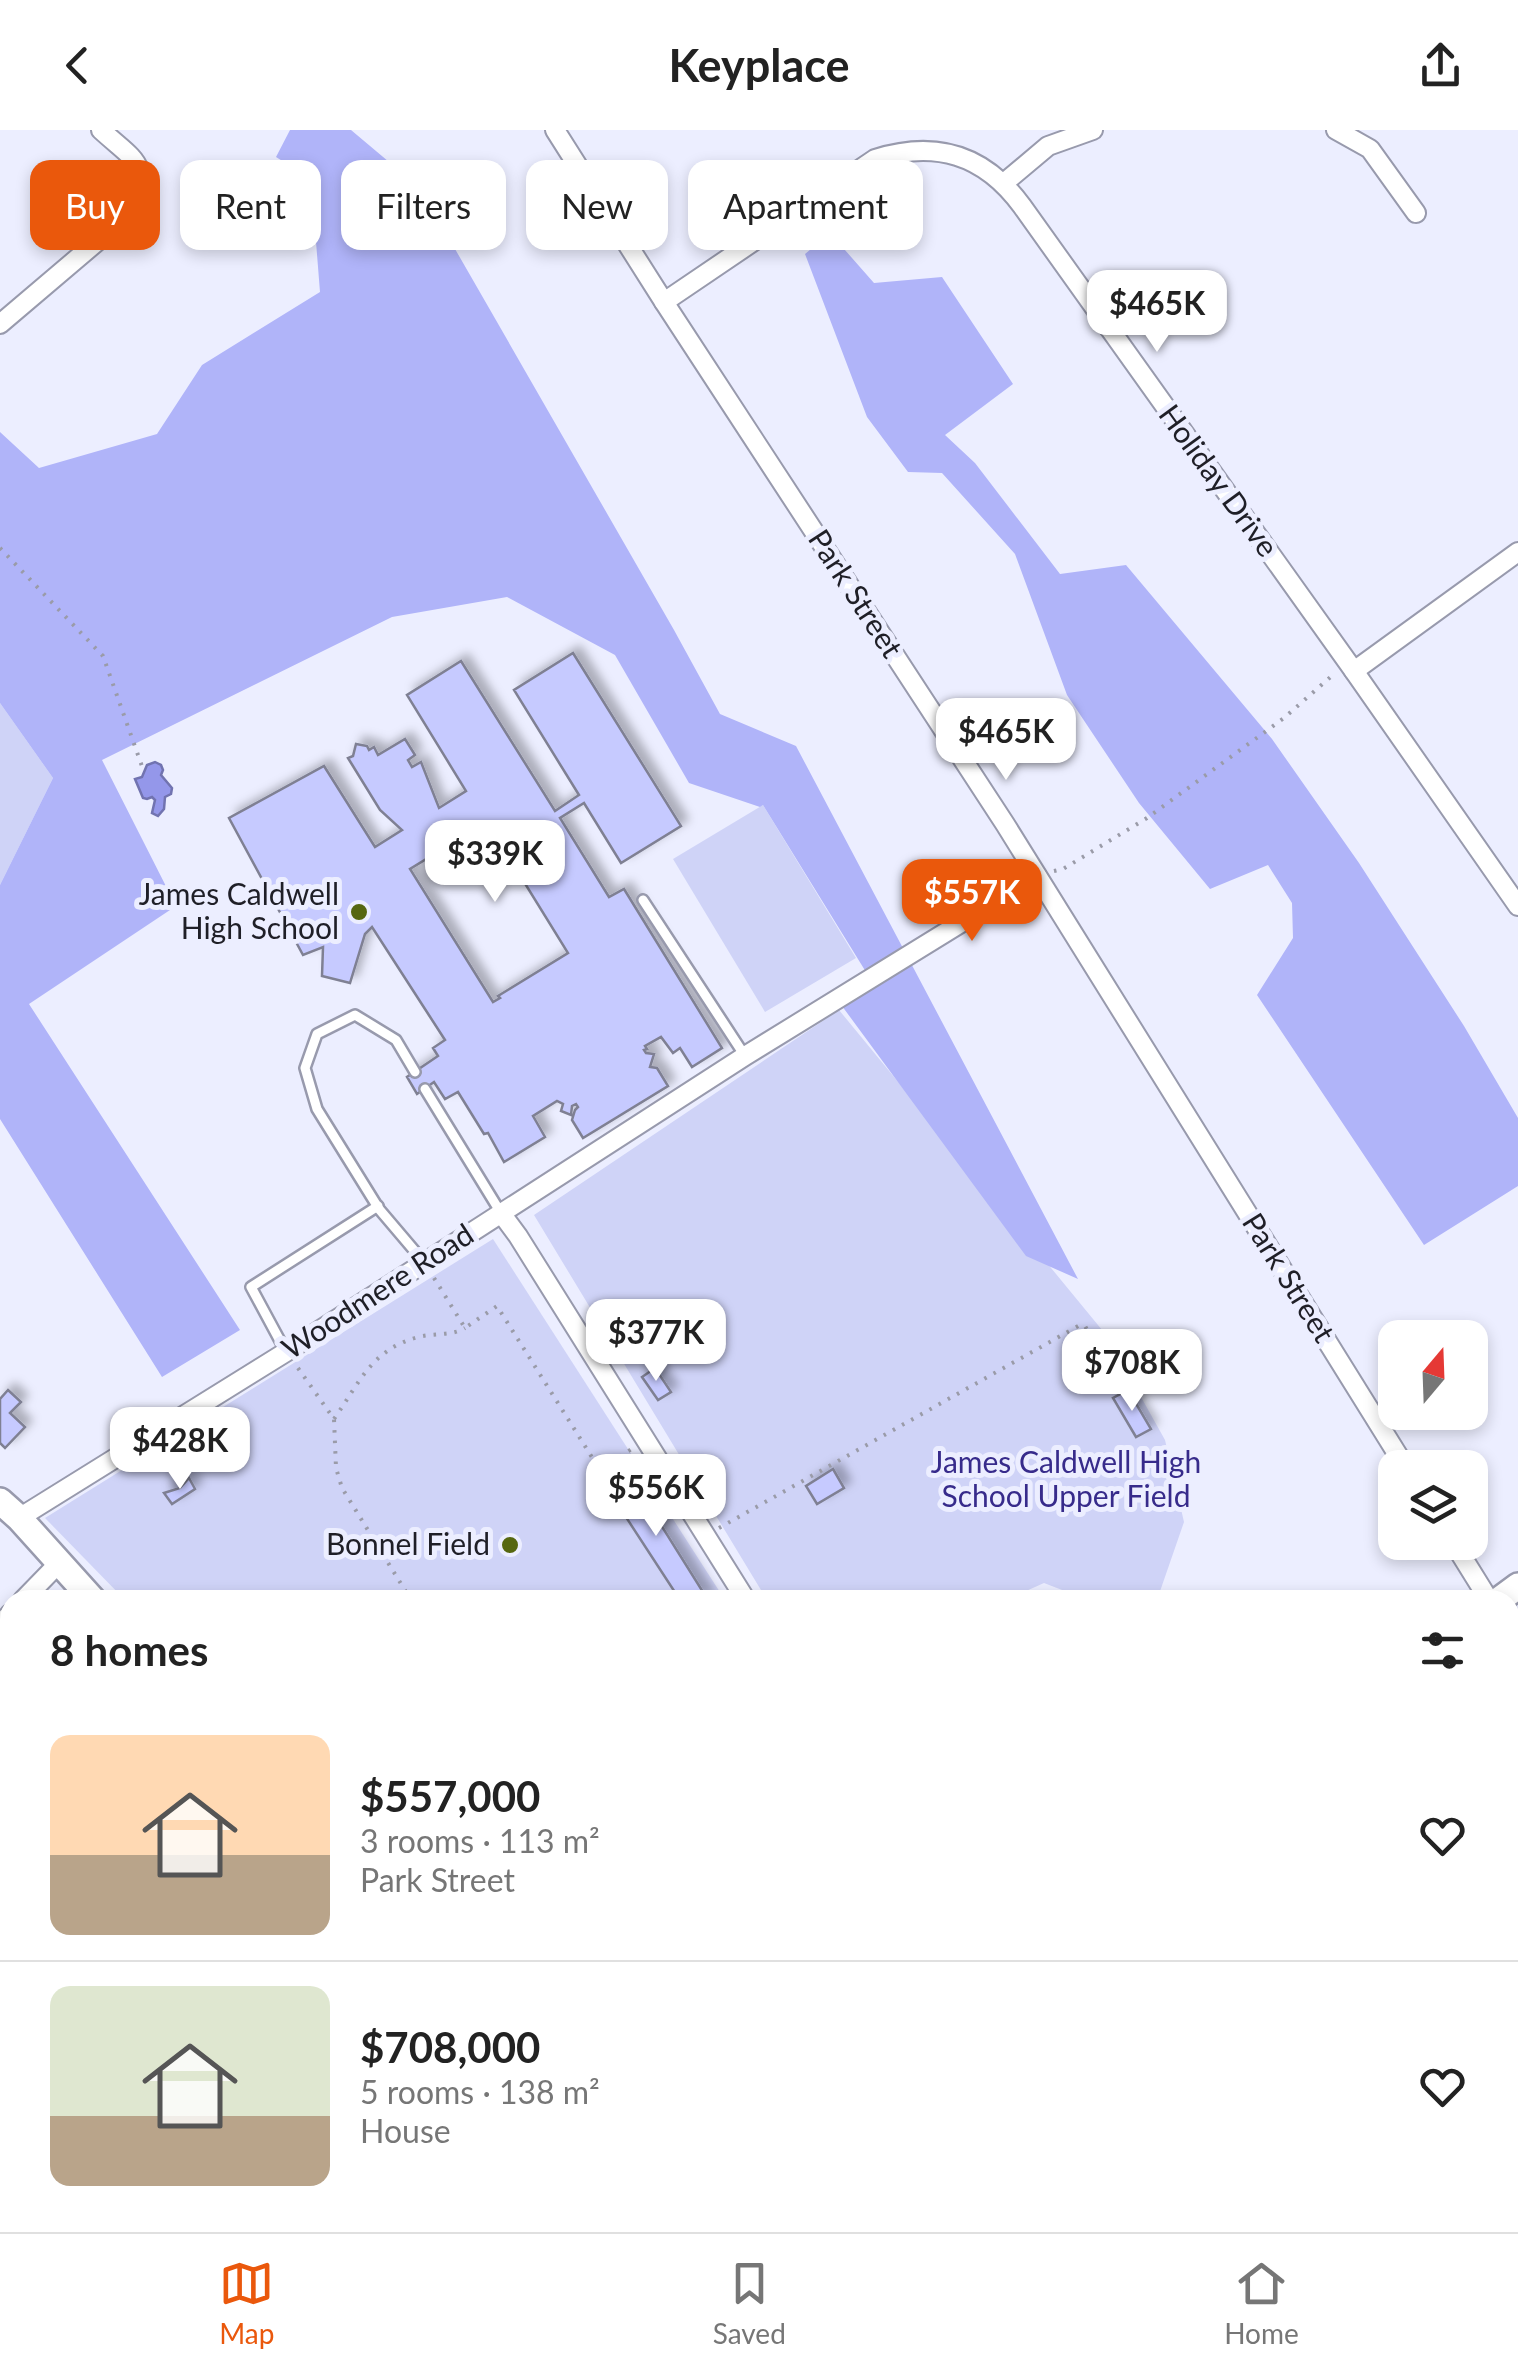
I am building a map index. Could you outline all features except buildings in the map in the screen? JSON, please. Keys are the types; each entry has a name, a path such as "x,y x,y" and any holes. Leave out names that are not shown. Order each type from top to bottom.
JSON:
{"street":[{"path":"0,324 134,211 143,184 141,170 101,130"},
{"name":"Park Street","path":"555,130 1037,876 1395,1450"},
{"path":"1004,183 1048,146 1093,130"},
{"path":"1336,130 1370,149 1416,214"},
{"name":"Holiday Drive","path":"664,302 875,160 898,152 948,153 971,161 1004,183 1518,906"},
{"path":"1354,671 1518,552"},
{"path":"501,1213 745,1056 1037,876"},
{"name":"Woodmere Road","path":"9,1509 286,1352 501,1213 740,1590"},
{"path":"9,1509 84,1590"},
{"path":"1464,1560 1483,1590"},
{"path":"33,1590 59,1562"}],"lane":[{"path":"643,900 745,1056"},
{"path":"415,1072 396,1040 355,1016 317,1034 305,1068 317,1109 378,1206 424,1262"},
{"path":"425,1088 501,1213"},
{"path":"286,1352 251,1287 378,1206"}],"path":[{"path":"0,548 103,656 144,772"},
{"path":"1037,876 1062,869 1148,818 1284,718 1334,673 1354,671"},
{"path":"424,1262 465,1328"},
{"path":"334,1418 369,1365 388,1350 433,1334 457,1333 497,1306 600,1470 646,1440"},
{"path":"706,1536 1080,1325 1085,1326 1120,1388"},
{"path":"286,1352 334,1418 336,1468 342,1488 405,1590"}],"green space":[{"path":"0,703 53,778 0,885"},
{"path":"763,805 856,958 765,1012 673,859"},
{"name":"James Caldwell High School Upper Field","path":"839,1010 1107,1336 1165,1440 1184,1522 1160,1590 1062,1590 1044,1583 1028,1590 761,1590 534,1215"},
{"name":"Bonnel Field","path":"493,1239 719,1590 115,1590 45,1518"}],"shaded area":[{"path":"290,130 351,130 387,160 341,160 341,250 456,250 720,714 796,746 1078,1279 1026,1256 842,1006 874,985 763,805 689,783 615,655 507,597 392,617 102,760 176,906 29,1004 240,1330 162,1377 0,1119 0,885 53,778 0,703 0,432 39,468 157,434 202,365 320,292 317,250 321,250 321,160 276,157"},
{"path":"810,250 845,250 874,283 942,277 1013,384 945,435 975,463 1060,574 1126,565 1272,739 1359,863 1518,1118 1518,1186 1424,1245 1257,995 1293,938 1292,903 1268,865 1210,889 1139,803 1067,695 1015,554 942,473 908,472 867,417 805,254"},
{"path":"147,765 161,765 161,775 172,788 158,816 152,813 155,800 143,798 135,779 142,777"}],"place":[{"name":"James Caldwell High School","path":"359,912"},
{"name":"Bonnel Field","path":"510,1545"}]}
